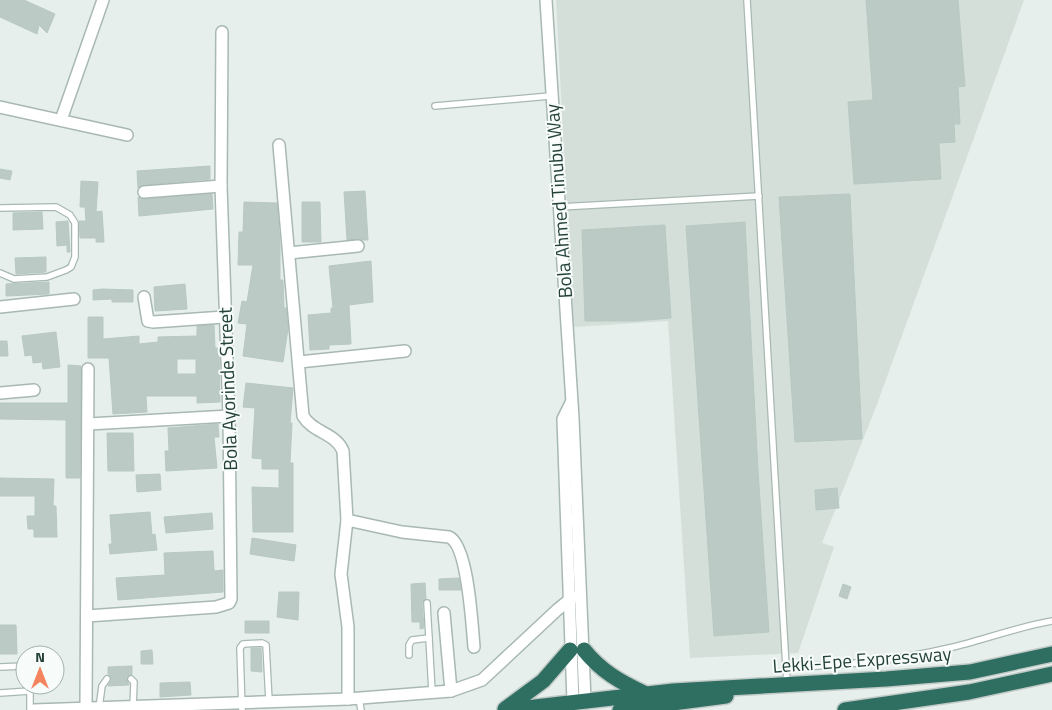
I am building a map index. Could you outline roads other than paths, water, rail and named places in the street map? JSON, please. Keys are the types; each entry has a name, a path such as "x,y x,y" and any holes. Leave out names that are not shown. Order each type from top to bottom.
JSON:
{"highway":[{"path":"503,710 543,681 577,650 612,677 645,694"},
{"name":"Lekki-Epe Expressway","path":"509,710 550,708 579,701 673,691 886,680 970,672 1052,654"},
{"path":"845,710 969,692 1052,674"},
{"path":"620,710 716,698 782,684"}],"street":[{"path":"61,120 103,0"},
{"name":"Bola Ahmed Tinubu Way","path":"546,0 550,96 560,207 572,402 563,419 576,597"},
{"name":"Bola Ayorinde Street","path":"86,616 216,607 229,604 232,586 229,416 224,317 221,186 222,32"},
{"path":"0,107 128,135"},
{"path":"279,144 303,416 308,425 338,441 342,451 347,520 341,574 354,698"},
{"path":"144,192 221,186"},
{"path":"289,253 358,246"},
{"path":"144,297 148,321 224,317"},
{"path":"0,307 74,299"},
{"path":"299,362 405,351"},
{"path":"86,708 88,369"},
{"path":"0,392 34,390"},
{"path":"89,424 229,416"},
{"path":"347,520 402,532 449,536 455,539 459,545 467,581 474,647"},
{"path":"576,597 579,701"},
{"path":"34,710 241,706 269,701 354,698 450,691 470,686 482,680 576,597"},
{"path":"444,613 450,691"}],"lane":[{"path":"747,0 786,667 782,684"},
{"path":"435,106 550,96"},
{"path":"560,207 759,196"},
{"path":"0,208 56,207 70,215 75,223 75,257 70,267 66,270 47,277 14,279 0,273"},
{"path":"427,603 432,692"},
{"path":"786,667 839,666 914,655 954,647 1052,621"},
{"path":"410,655 409,645 412,640 428,638"},
{"path":"241,706 240,648 243,644 262,643 266,645 269,701"},
{"path":"0,667 15,666"},
{"path":"132,679 134,682 133,708"},
{"path":"99,708 102,686 107,680"},
{"path":"0,693 15,690"},
{"path":"30,695 30,710"},
{"path":"354,698 361,710"}]}
